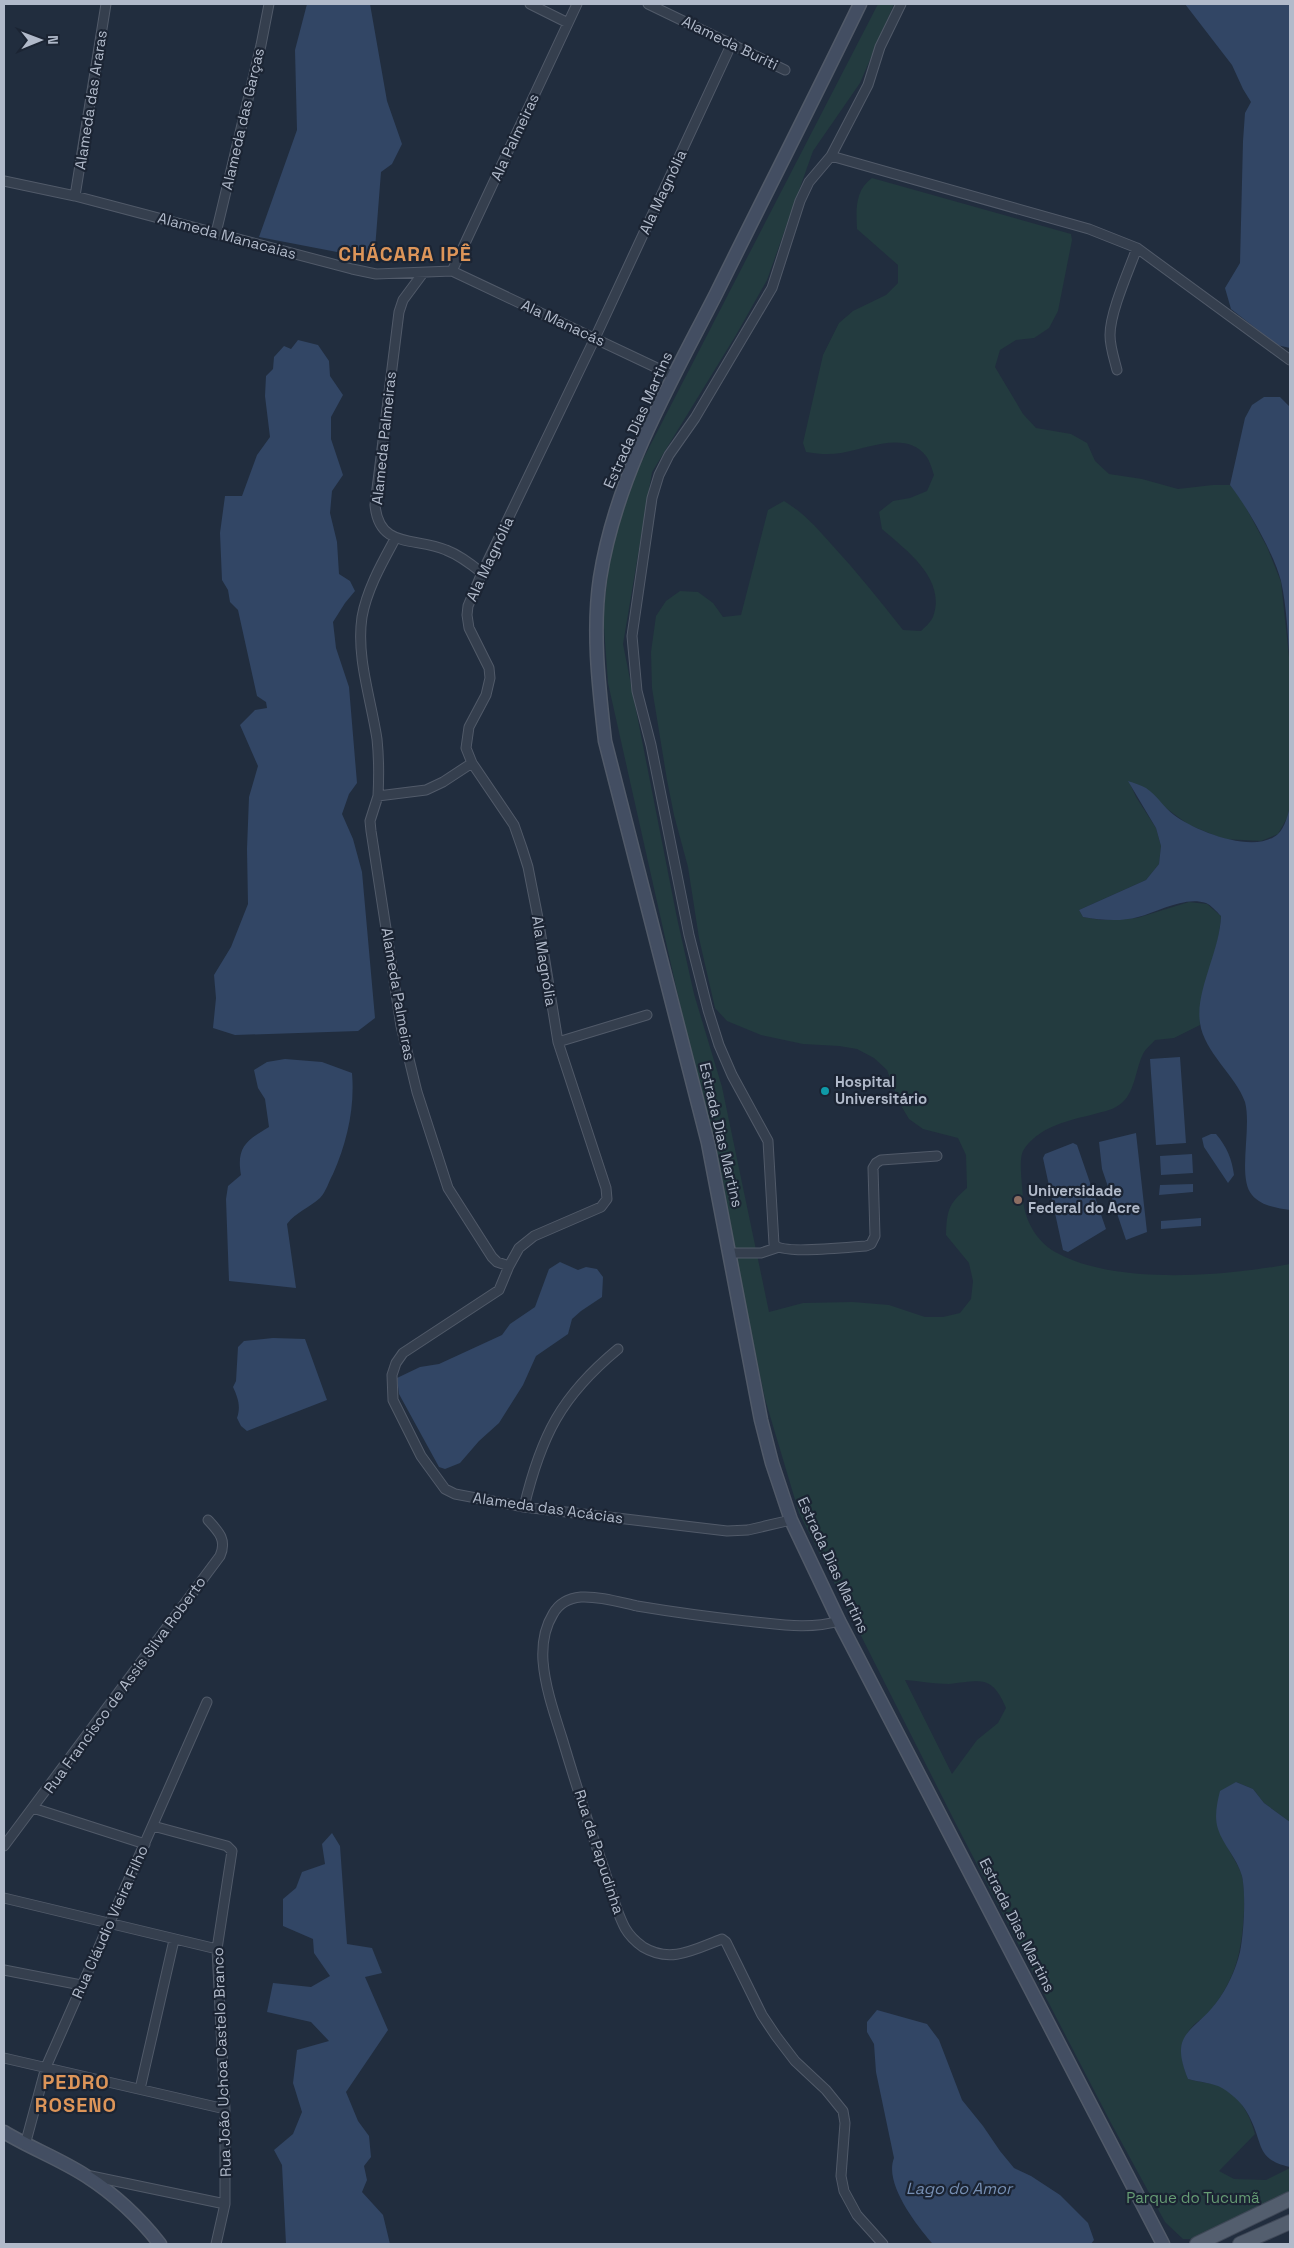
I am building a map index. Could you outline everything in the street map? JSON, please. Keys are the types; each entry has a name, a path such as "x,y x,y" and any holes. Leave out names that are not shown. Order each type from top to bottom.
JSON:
{"main road":[{"path":"1197,2244 1290,2199"},
{"path":"1240,2244 1290,2222"}],"street":[{"name":"Alameda das Araras","path":"75,196 106,4"},
{"name":"Alameda das Garças","path":"216,233 269,4"},
{"path":"530,4 568,23"},
{"name":"Ala Palmeiras","path":"452,271 577,4"},
{"name":"Alameda Buriti","path":"648,4 785,70"},
{"name":"Estrada Dias Martins","path":"860,4 674,376 637,454 612,526 600,578 597,642 605,741 708,1143 761,1420 772,1463 791,1520 840,1621 1163,2244"},
{"path":"776,1248 768,1141 732,1075 719,1045 708,1010 689,935 651,745 637,692 632,636 652,498 659,475 669,455 695,418 772,288 800,200 809,182 831,156 868,86 880,47 901,4"},
{"name":"Ala Magnólia","path":"602,1177 558,1042 528,867 514,825 472,763 466,748 469,727 486,695 490,678 489,668 469,628 468,606 732,43"},
{"path":"831,156 1089,229 1137,248 1290,360"},
{"name":"Alameda Manacaias","path":"4,181 75,196 376,274 452,271"},
{"path":"1117,370 1110,333 1123,285 1137,248"},
{"name":"Ala Manacás","path":"452,271 674,376"},
{"name":"Alameda Palmeiras","path":"423,272 403,300 400,312 375,505 379,524 395,539 368,596 362,616 362,656 376,738 379,770 378,796 370,821 401,1026 417,1092 452,1196 492,1257 497,1262 509,1266"},
{"path":"395,539 446,550 482,573"},
{"path":"378,796 426,790 443,782 472,763"},
{"path":"558,1042 647,1015"},
{"path":"730,1253 761,1253 776,1248 800,1250 866,1246 871,1244 875,1236 873,1168 876,1163 881,1160 938,1156"},
{"name":"Alameda das Acácias","path":"602,1177 607,1199 601,1207 534,1236 519,1248 509,1266 504,1283 499,1290 490,1298 403,1353 392,1375 391,1388 393,1400 421,1456 445,1489 455,1494 524,1507 727,1531 748,1530 791,1520"},
{"path":"524,1507 532,1473 551,1426 581,1383 618,1349"},
{"name":"Rua Francisco de Assis Silva Roberto","path":"4,1846 220,1556 223,1550 222,1537 208,1520"},
{"name":"Rua da Papudinha","path":"840,1621 814,1626 796,1626 720,1618 583,1597 571,1599 554,1612 544,1641 543,1660 546,1684 610,1891 626,1930 635,1940 651,1952 670,1955 686,1954 722,1939 726,1942 762,2015 776,2036 795,2061 826,2090 843,2111 845,2123 841,2176 844,2191 857,2215 883,2244"},
{"name":"Rua Cláudio Vieira Filho","path":"25,2145 46,2067 207,1702"},
{"path":"33,1808 145,1844"},
{"name":"Rua João Uchoa Castelo Branco","path":"153,1826 227,1846 232,1851 217,1950 224,2109 225,2204 216,2244"},
{"path":"4,1898 217,1950"},
{"path":"140,2089 174,1940"},
{"path":"4,1970 81,1985"},
{"path":"4,2058 224,2109"},
{"path":"4,2132 25,2145 85,2175 137,2217 160,2244"},
{"path":"85,2175 225,2204"}],"green space":[{"name":"Universidade Federal do Acre","path":"878,4 894,4 860,83 813,151 767,280 736,335 652,472 623,644 677,918 694,994 722,1087 769,1312 803,1303 853,1302 889,1305 925,1317 943,1317 960,1313 971,1299 973,1281 969,1263 946,1235 950,1208 967,1188 966,1155 958,1138 923,1129 909,1119 900,1104 887,1070 874,1058 857,1049 803,1044 761,1035 727,1021 715,1008 699,938 688,867 667,780 652,688 651,652 656,616 666,601 680,591 698,592 713,603 723,617 741,615 768,510 784,501 804,516 821,533 903,630 921,631 933,617 936,603 934,590 929,578 912,556 882,529 879,512 893,501 910,498 927,491 934,475 926,456 918,448 908,444 886,443 841,453 819,454 806,452 803,443 823,355 839,323 853,311 886,295 898,283 898,265 857,229 858,201 862,188 866,183 872,178 1071,234 1072,240 1058,311 1049,328 1034,338 1016,340 1000,350 995,367 1023,414 1036,428 1071,434 1087,443 1095,461 1109,474 1142,479 1178,489 1230,485 1242,500 1267,547 1281,582 1290,666 1290,806 1287,818 1278,834 1261,841 1224,839 1189,825 1129,781 1136,797 1156,828 1161,846 1159,864 1146,880 1079,910 1083,917 1101,920 1137,918 1189,902 1207,904 1221,916 1217,944 1203,997 1200,1025 1174,1038 1155,1040 1144,1052 1132,1089 1124,1101 1109,1110 1071,1120 1044,1131 1029,1143 1023,1151 1021,1161 1024,1208 1034,1232 1052,1250 1083,1264 1141,1274 1173,1275 1235,1272 1290,1264 1290,1822 1264,1803 1253,1789 1236,1782 1227,1845 1242,1876 1244,1910 1240,1949 1234,1970 1219,2000 1187,2033 1182,2046 1182,2059 1188,2079 1220,2086 1233,2094 1243,2106 1253,2127 1255,2134 1219,2171 1234,2179 1266,2180 1290,2168 1290,2193 1190,2239 1183,2239 1165,2222 1111,2123 956,1824 799,1513 765,1399 720,1183 608,683 603,614 612,543 638,469","holes":["905,1680 938,1684 984,1682 996,1689 1001,1697 1006,1708 998,1723 977,1740 952,1774"]}],"water":[{"path":"307,4 370,4 387,101 402,144 392,164 381,172 375,249 363,257 259,237 297,130 295,50"},
{"path":"1185,4 1290,4 1290,348 1277,345 1231,309 1225,288 1240,263 1243,141 1245,113 1251,102 1232,65"},
{"path":"298,340 318,345 329,361 330,376 343,395 331,417 331,439 343,475 332,491 330,513 337,542 339,574 350,581 355,591 333,622 336,648 349,687 357,783 349,794 342,814 353,839 362,872 375,1018 358,1031 235,1035 213,1028 216,998 214,975 231,947 248,904 247,849 249,797 258,766 240,725 255,710 267,708 266,702 257,696 238,610 230,602 228,590 222,580 220,533 225,496 242,496 257,455 270,437 265,396 266,376 273,369 274,357 284,346 291,349"},
{"path":"1264,397 1280,397 1290,407 1290,666 1285,602 1278,570 1260,531 1230,485 1245,418 1252,405"},
{"path":"1128,781 1146,788 1170,812 1196,828 1210,834 1241,841 1255,842 1268,840 1278,834 1287,817 1290,806 1290,1210 1260,1202 1252,1195 1248,1187 1245,1165 1247,1113 1245,1102 1241,1092 1207,1044 1200,1023 1201,998 1217,943 1221,916 1208,904 1198,901 1180,903 1124,920 1083,917 1079,910 1146,880 1159,864 1161,846 1156,828"},
{"path":"1180,1057 1186,1143 1156,1145 1150,1059"},
{"path":"285,1059 322,1062 352,1073 353,1086 351,1112 346,1137 326,1190 320,1198 294,1216 287,1224 296,1288 229,1281 226,1199 228,1186 241,1175 240,1158 245,1145 269,1127 265,1099 258,1088 254,1070 267,1062"},
{"path":"1136,1133 1147,1232 1126,1240 1102,1169 1099,1142"},
{"path":"1216,1134 1220,1139 1230,1158 1234,1175 1228,1183 1204,1147 1202,1138"},
{"path":"1073,1143 1077,1145 1106,1229 1068,1252 1063,1250 1043,1158 1045,1154"},
{"path":"1192,1154 1193,1173 1161,1175 1160,1156"},
{"path":"1193,1184 1193,1192 1159,1195 1160,1185"},
{"path":"1201,1218 1201,1226 1161,1229 1161,1221"},
{"path":"560,1262 578,1270 586,1267 597,1269 603,1277 602,1297 572,1319 568,1334 536,1356 523,1385 499,1423 479,1441 460,1463 445,1469 439,1467 399,1394 397,1378 420,1367 439,1364 502,1335 510,1324 535,1307 549,1269"},
{"path":"273,1338 305,1339 327,1400 247,1431 241,1426 237,1418 238,1402 233,1387 236,1381 238,1347 244,1341"},
{"path":"1236,1782 1253,1789 1264,1803 1290,1822 1290,2167 1279,2164 1266,2156 1249,2115 1243,2106 1227,2091 1219,2086 1188,2079 1181,2052 1182,2042 1186,2035 1224,1992 1234,1972 1240,1952 1244,1914 1242,1876 1237,1863 1220,1835 1216,1815 1220,1791"},
{"path":"332,1833 340,1846 347,1944 372,1948 382,1973 365,1977 388,2030 346,2092 358,2121 369,2136 371,2157 364,2166 367,2180 362,2192 383,2215 390,2244 286,2244 282,2165 274,2150 293,2134 302,2112 293,2083 297,2050 329,2041 311,2022 267,2012 273,1983 311,1987 330,1976 314,1953 313,1939 283,1926 283,1899 296,1888 302,1872 325,1864 322,1844"},
{"name":"Lago do Amor","path":"877,2010 927,2024 939,2040 962,2100 1000,2151 1014,2168 1031,2176 1060,2195 1088,2223 1094,2240 1091,2244 933,2244 931,2242 910,2214 897,2191 893,2179 892,2168 894,2158 876,2072 874,2044 867,2032 867,2022"}],"place":[{"name":"Hospital Universitário","path":"825,1091"},
{"name":"Universidade Federal do Acre","path":"1018,1200"}],"district":[{"name":"CHÁCARA IPÊ","path":"405,254"},
{"name":"PEDRO ROSENO","path":"76,2094"}],"park label":[{"name":"Parque do Tucumã","path":"1193,2198"}]}
